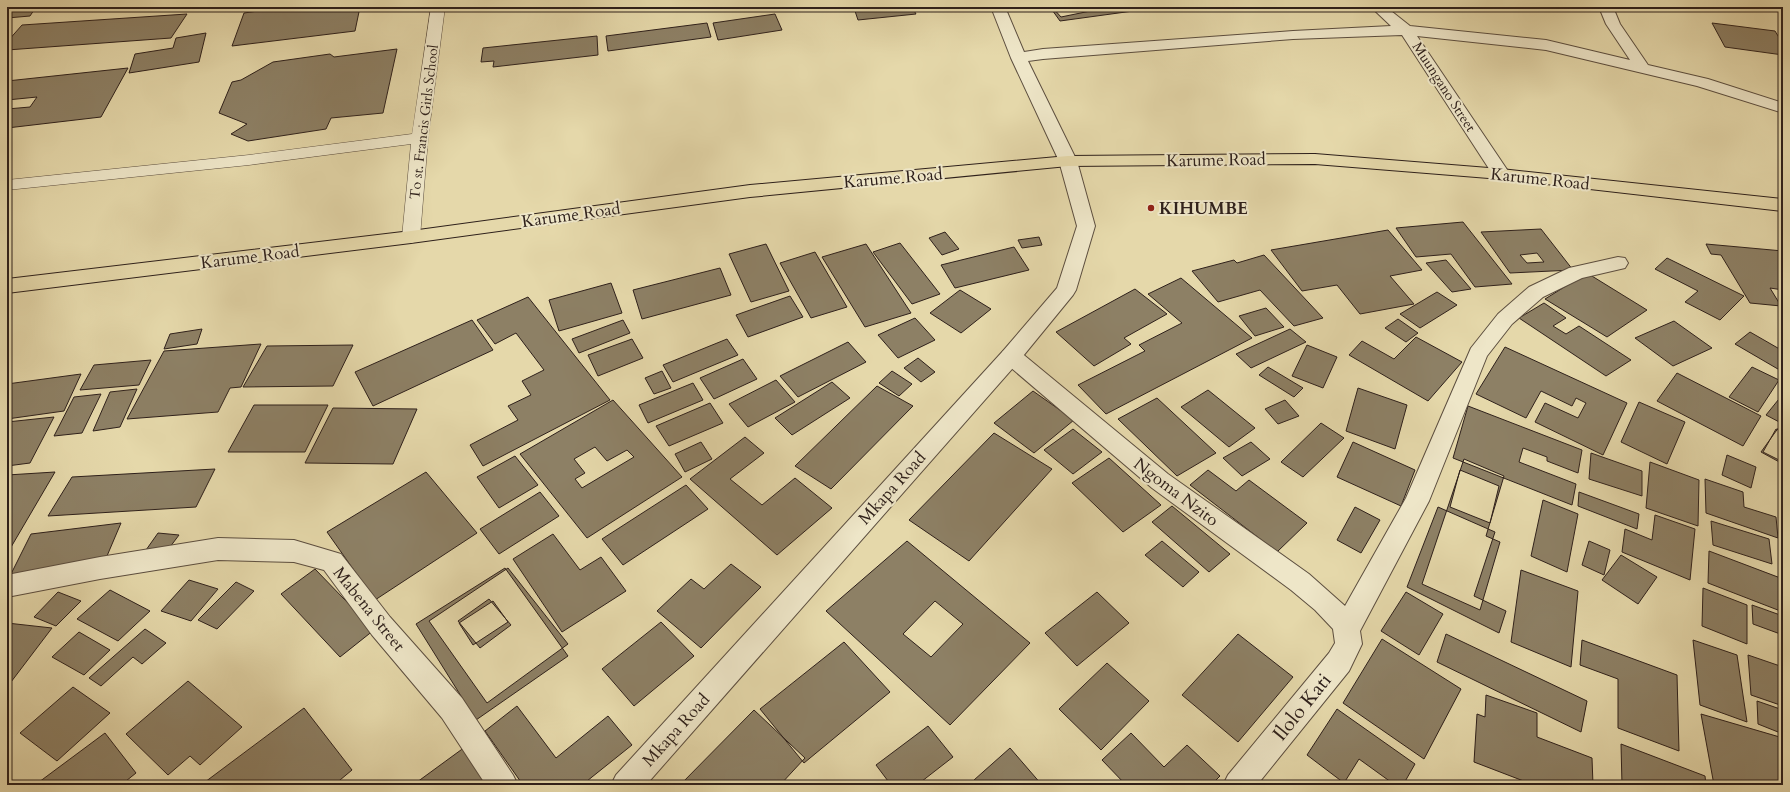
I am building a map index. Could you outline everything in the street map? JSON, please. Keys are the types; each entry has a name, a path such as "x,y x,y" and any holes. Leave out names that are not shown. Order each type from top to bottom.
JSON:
{"highway":[{"name":"Karume Road","path":"7,286 411,237 750,191 1068,161 1315,159 1501,174 1783,205"}],"street":[{"name":"Mkapa Road","path":"626,785 1011,356 1066,290 1086,226 1068,161 1019,58 998,7"},
{"name":"Muungano Street","path":"1378,7 1406,30 1501,174"},
{"path":"1606,7 1613,24 1642,67"},
{"path":"1019,58 1043,54 1293,36 1406,30 1546,45 1702,82 1783,108"},
{"path":"1345,627 1417,501 1478,353 1505,319 1536,292 1576,273 1618,263"},
{"name":"Ngoma Nzito","path":"1011,356 1160,482 1300,582 1324,602 1345,627"},
{"name":"Mabena Street","path":"7,586 100,568 218,549 294,551 332,562 381,626 452,708 504,785"},
{"name":"Ilolo Kati","path":"1238,785 1338,662 1349,644 1345,627"}],"lane":[{"name":"To st. Francis Girls School","path":"411,237 420,138 438,7"},
{"path":"7,185 249,160 420,138"}],"building":[{"path":"7,7 36,7 30,16 7,18"},
{"path":"287,7 360,7 355,31 232,46 244,13"},
{"path":"912,7 916,14 858,20 854,8"},
{"path":"1050,7 1129,7 1133,11 1060,21"},
{"path":"1052,7 1110,7 1061,17"},
{"path":"187,14 171,38 7,50 7,42 22,25"},
{"path":"775,14 782,30 718,40 713,23"},
{"path":"707,23 711,37 608,51 606,36"},
{"path":"1712,23 1775,31 1783,44 1783,55 1725,47"},
{"path":"206,33 199,62 129,73 135,54 173,48 176,38"},
{"path":"597,36 598,55 493,67 494,61 481,62 483,48"},
{"path":"397,49 383,113 331,118 326,129 248,141 231,134 247,124 219,113 232,82 241,80 273,62 330,54 334,57"},
{"path":"128,68 101,117 7,128 7,109 30,107 37,97 7,100 7,81"},
{"path":"1463,222 1512,284 1475,287 1451,254 1416,257 1396,228"},
{"path":"1541,229 1573,270 1510,273 1481,232","holes":["1537,253 1544,262 1527,263 1520,255"]},
{"path":"1388,230 1422,270 1390,276 1414,304 1360,314 1337,285 1302,291 1271,250"},
{"path":"945,232 959,249 942,255 929,238"},
{"path":"1039,237 1042,245 1022,248 1018,240"},
{"path":"900,243 940,294 912,304 873,252"},
{"path":"766,244 789,291 751,302 729,254"},
{"path":"866,244 911,313 865,327 822,257"},
{"path":"1706,244 1783,251 1783,290 1770,288 1781,306 1750,303 1721,255 1711,254"},
{"path":"1014,247 1029,270 955,288 941,265"},
{"path":"815,252 847,307 811,318 780,263"},
{"path":"1264,255 1323,318 1294,326 1260,290 1218,302 1192,271 1234,260 1237,263"},
{"path":"1667,258 1744,296 1720,320 1685,302 1698,291 1655,269"},
{"path":"1446,260 1471,289 1452,292 1426,263"},
{"path":"720,268 731,295 642,319 633,290"},
{"path":"1587,273 1647,310 1607,337 1545,299"},
{"path":"1181,278 1252,338 1106,414 1078,385 1145,351 1139,345 1182,323 1148,294"},
{"path":"611,283 622,313 559,331 549,300"},
{"path":"1135,289 1167,314 1124,338 1131,344 1094,366 1056,332"},
{"path":"960,290 991,309 961,333 930,313"},
{"path":"1437,292 1457,305 1420,328 1400,314"},
{"path":"790,296 803,317 748,337 736,315"},
{"path":"528,297 610,400 483,466 470,445 518,420 508,406 531,395 522,381 544,370 516,333 495,344 477,320"},
{"path":"1544,303 1566,318 1553,326 1566,334 1579,326 1631,360 1606,376 1519,318"},
{"path":"1266,308 1284,327 1255,336 1239,316"},
{"path":"915,318 935,340 898,358 878,335"},
{"path":"1398,319 1418,333 1406,342 1385,328"},
{"path":"472,320 493,350 373,406 355,372"},
{"path":"623,320 630,333 579,353 572,339"},
{"path":"1674,321 1712,348 1673,366 1635,338"},
{"path":"202,329 197,344 164,349 170,334"},
{"path":"1290,329 1306,342 1251,368 1236,354"},
{"path":"1750,332 1783,351 1783,372 1735,344"},
{"path":"1416,337 1462,362 1428,401 1349,355 1362,341 1394,359"},
{"path":"632,339 643,358 598,376 588,355"},
{"path":"727,339 738,355 673,382 663,365"},
{"path":"848,342 866,362 798,397 780,376"},
{"path":"261,344 241,387 230,388 218,412 127,419 164,351"},
{"path":"353,345 333,386 243,387 267,346"},
{"path":"1307,345 1337,357 1323,388 1292,376"},
{"path":"1505,347 1627,403 1603,455 1535,422 1545,403 1578,418 1586,403 1576,398 1572,406 1541,391 1526,418 1476,394"},
{"path":"918,358 935,372 921,382 904,368"},
{"path":"743,359 757,379 714,399 700,378"},
{"path":"151,360 139,385 80,390 94,365"},
{"path":"1268,367 1303,388 1294,397 1259,375"},
{"path":"1752,367 1779,380 1758,412 1729,397"},
{"path":"662,371 671,388 654,394 645,378"},
{"path":"892,371 912,384 899,396 879,383"},
{"path":"1677,373 1761,416 1743,446 1657,401"},
{"path":"81,374 64,411 7,419 7,384"},
{"path":"776,380 795,402 748,427 729,404"},
{"path":"832,382 850,398 792,435 775,418"},
{"path":"693,383 703,400 648,423 639,405"},
{"path":"877,386 913,406 831,489 795,466"},
{"path":"1358,388 1407,405 1395,449 1346,431"},
{"path":"137,389 120,427 93,431 110,392"},
{"path":"1208,390 1255,428 1229,447 1181,407"},
{"path":"1033,391 1074,420 1034,453 994,423"},
{"path":"101,394 82,433 54,436 74,397"},
{"path":"1783,394 1783,424 1766,415"},
{"path":"1157,398 1216,453 1177,476 1118,419"},
{"path":"613,400 682,477 587,538 520,454","holes":["595,447 607,461 627,450 634,457 582,488 575,479 585,473 574,459"]},
{"path":"1285,400 1299,416 1278,424 1265,409"},
{"path":"1639,402 1685,422 1667,464 1621,442"},
{"path":"710,403 723,423 669,446 656,426"},
{"path":"254,405 328,405 305,452 228,452"},
{"path":"1468,406 1582,450 1578,473 1547,461 1547,457 1523,448 1519,462 1576,484 1572,505 1453,458"},
{"path":"333,408 417,409 393,464 305,463"},
{"path":"54,417 30,463 7,466 7,422"},
{"path":"1321,423 1344,438 1303,477 1281,462"},
{"path":"1779,427 1783,430 1783,464 1761,452"},
{"path":"1073,429 1102,452 1073,474 1044,450"},
{"path":"1776,429 1783,432 1783,462 1763,452"},
{"path":"994,433 1052,469 969,561 909,520"},
{"path":"745,437 764,453 730,479 762,505 795,478 832,508 777,555 690,479"},
{"path":"701,442 712,459 685,472 675,454"},
{"path":"1251,442 1270,459 1242,476 1223,458"},
{"path":"1353,442 1415,470 1401,506 1337,477"},
{"path":"1591,453 1642,471 1642,496 1589,479"},
{"path":"1727,455 1756,467 1751,488 1722,475"},
{"path":"515,456 538,485 499,508 477,477"},
{"path":"1109,458 1161,505 1123,532 1072,483"},
{"path":"1464,459 1504,476 1486,536 1500,542 1480,610 1422,584"},
{"path":"1650,462 1699,480 1698,526 1646,508"},
{"path":"215,469 196,507 48,516 72,477"},
{"path":"1208,470 1236,491 1249,480 1307,523 1277,552 1190,485"},
{"path":"1460,470 1499,486 1490,523 1450,507"},
{"path":"55,472 7,554 7,475"},
{"path":"426,472 477,533 375,600 327,532"},
{"path":"1705,479 1743,492 1744,507 1776,517 1778,538 1706,513"},
{"path":"686,485 708,509 623,565 602,539"},
{"path":"540,492 559,516 499,554 480,529"},
{"path":"1579,492 1639,514 1637,529 1578,506"},
{"path":"1543,500 1578,514 1567,572 1531,556"},
{"path":"1172,506 1230,554 1209,572 1152,522"},
{"path":"1355,507 1380,520 1361,553 1337,540"},
{"path":"1438,507 1495,532 1474,596 1506,611 1499,633 1407,587"},
{"path":"1655,515 1695,529 1690,580 1622,552 1625,529 1652,540"},
{"path":"1711,521 1769,539 1772,564 1713,545"},
{"path":"121,523 104,563 10,576 31,534"},
{"path":"158,533 179,535 167,551 146,550"},
{"path":"553,534 580,570 601,557 626,591 562,632 513,559"},
{"path":"907,541 1030,643 950,725 826,611","holes":["935,601 963,624 931,657 903,634"]},
{"path":"1162,541 1199,572 1183,587 1145,555"},
{"path":"1589,541 1610,550 1604,575 1582,565"},
{"path":"1709,551 1783,579 1783,612 1708,583"},
{"path":"1621,555 1657,577 1638,604 1602,580"},
{"path":"731,564 761,587 701,648 657,611 691,579 704,589"},
{"path":"505,568 568,656 476,720 416,624","holes":["493,601 508,622 473,645 459,623"]},
{"path":"508,568 568,644 487,703 429,621","holes":["489,599 511,625 480,648 458,621"]},
{"path":"315,569 374,630 340,657 281,594"},
{"path":"1521,570 1578,591 1571,667 1511,642"},
{"path":"189,580 218,589 191,621 161,611"},
{"path":"236,582 254,591 217,629 198,620"},
{"path":"1703,588 1747,605 1747,644 1702,626"},
{"path":"110,590 150,611 118,641 77,619"},
{"path":"58,592 81,601 56,626 34,617"},
{"path":"1097,592 1129,623 1077,666 1045,633"},
{"path":"1406,592 1443,614 1419,655 1381,631"},
{"path":"1752,605 1783,616 1783,635 1753,624"},
{"path":"661,622 694,656 634,706 602,669"},
{"path":"7,623 52,628 11,682 7,682"},
{"path":"145,629 166,643 142,664 133,657 101,686 89,678"},
{"path":"79,632 110,650 84,675 52,657"},
{"path":"1238,634 1293,677 1238,742 1182,695"},
{"path":"1446,634 1587,701 1581,732 1437,662"},
{"path":"1382,639 1461,689 1424,759 1343,703"},
{"path":"1582,640 1677,675 1679,751 1618,728 1618,679 1580,665"},
{"path":"1693,640 1737,655 1747,722 1700,705"},
{"path":"844,642 890,692 804,763 760,709"},
{"path":"1748,655 1783,667 1783,706 1751,695"},
{"path":"1107,663 1149,701 1101,750 1059,709"},
{"path":"188,681 242,727 200,765 190,756 168,775 126,734"},
{"path":"73,687 110,713 57,761 20,733"},
{"path":"1486,695 1537,713 1537,737 1592,758 1593,785 1534,785 1474,762 1477,714 1485,717"},
{"path":"1757,701 1783,710 1783,734 1758,724"},
{"path":"517,706 556,758 608,716 632,745 582,785 523,785 485,731"},
{"path":"304,708 352,770 334,785 201,785"},
{"path":"1337,709 1415,764 1403,785 1395,785 1359,759 1344,783 1307,755"},
{"path":"754,710 805,758 780,785 680,785"},
{"path":"1701,714 1783,738 1783,785 1714,785"},
{"path":"928,726 953,757 917,785 891,785 876,765"},
{"path":"105,733 136,773 121,785 35,785"},
{"path":"1131,733 1164,767 1187,745 1220,776 1211,785 1126,785 1102,760"},
{"path":"1621,744 1705,776 1706,785 1622,785"},
{"path":"465,747 489,782 484,785 413,785"},
{"path":"1010,748 1042,785 979,785 974,780"}],"place":[{"name":"KIHUMBE","path":"1151,208"}]}
